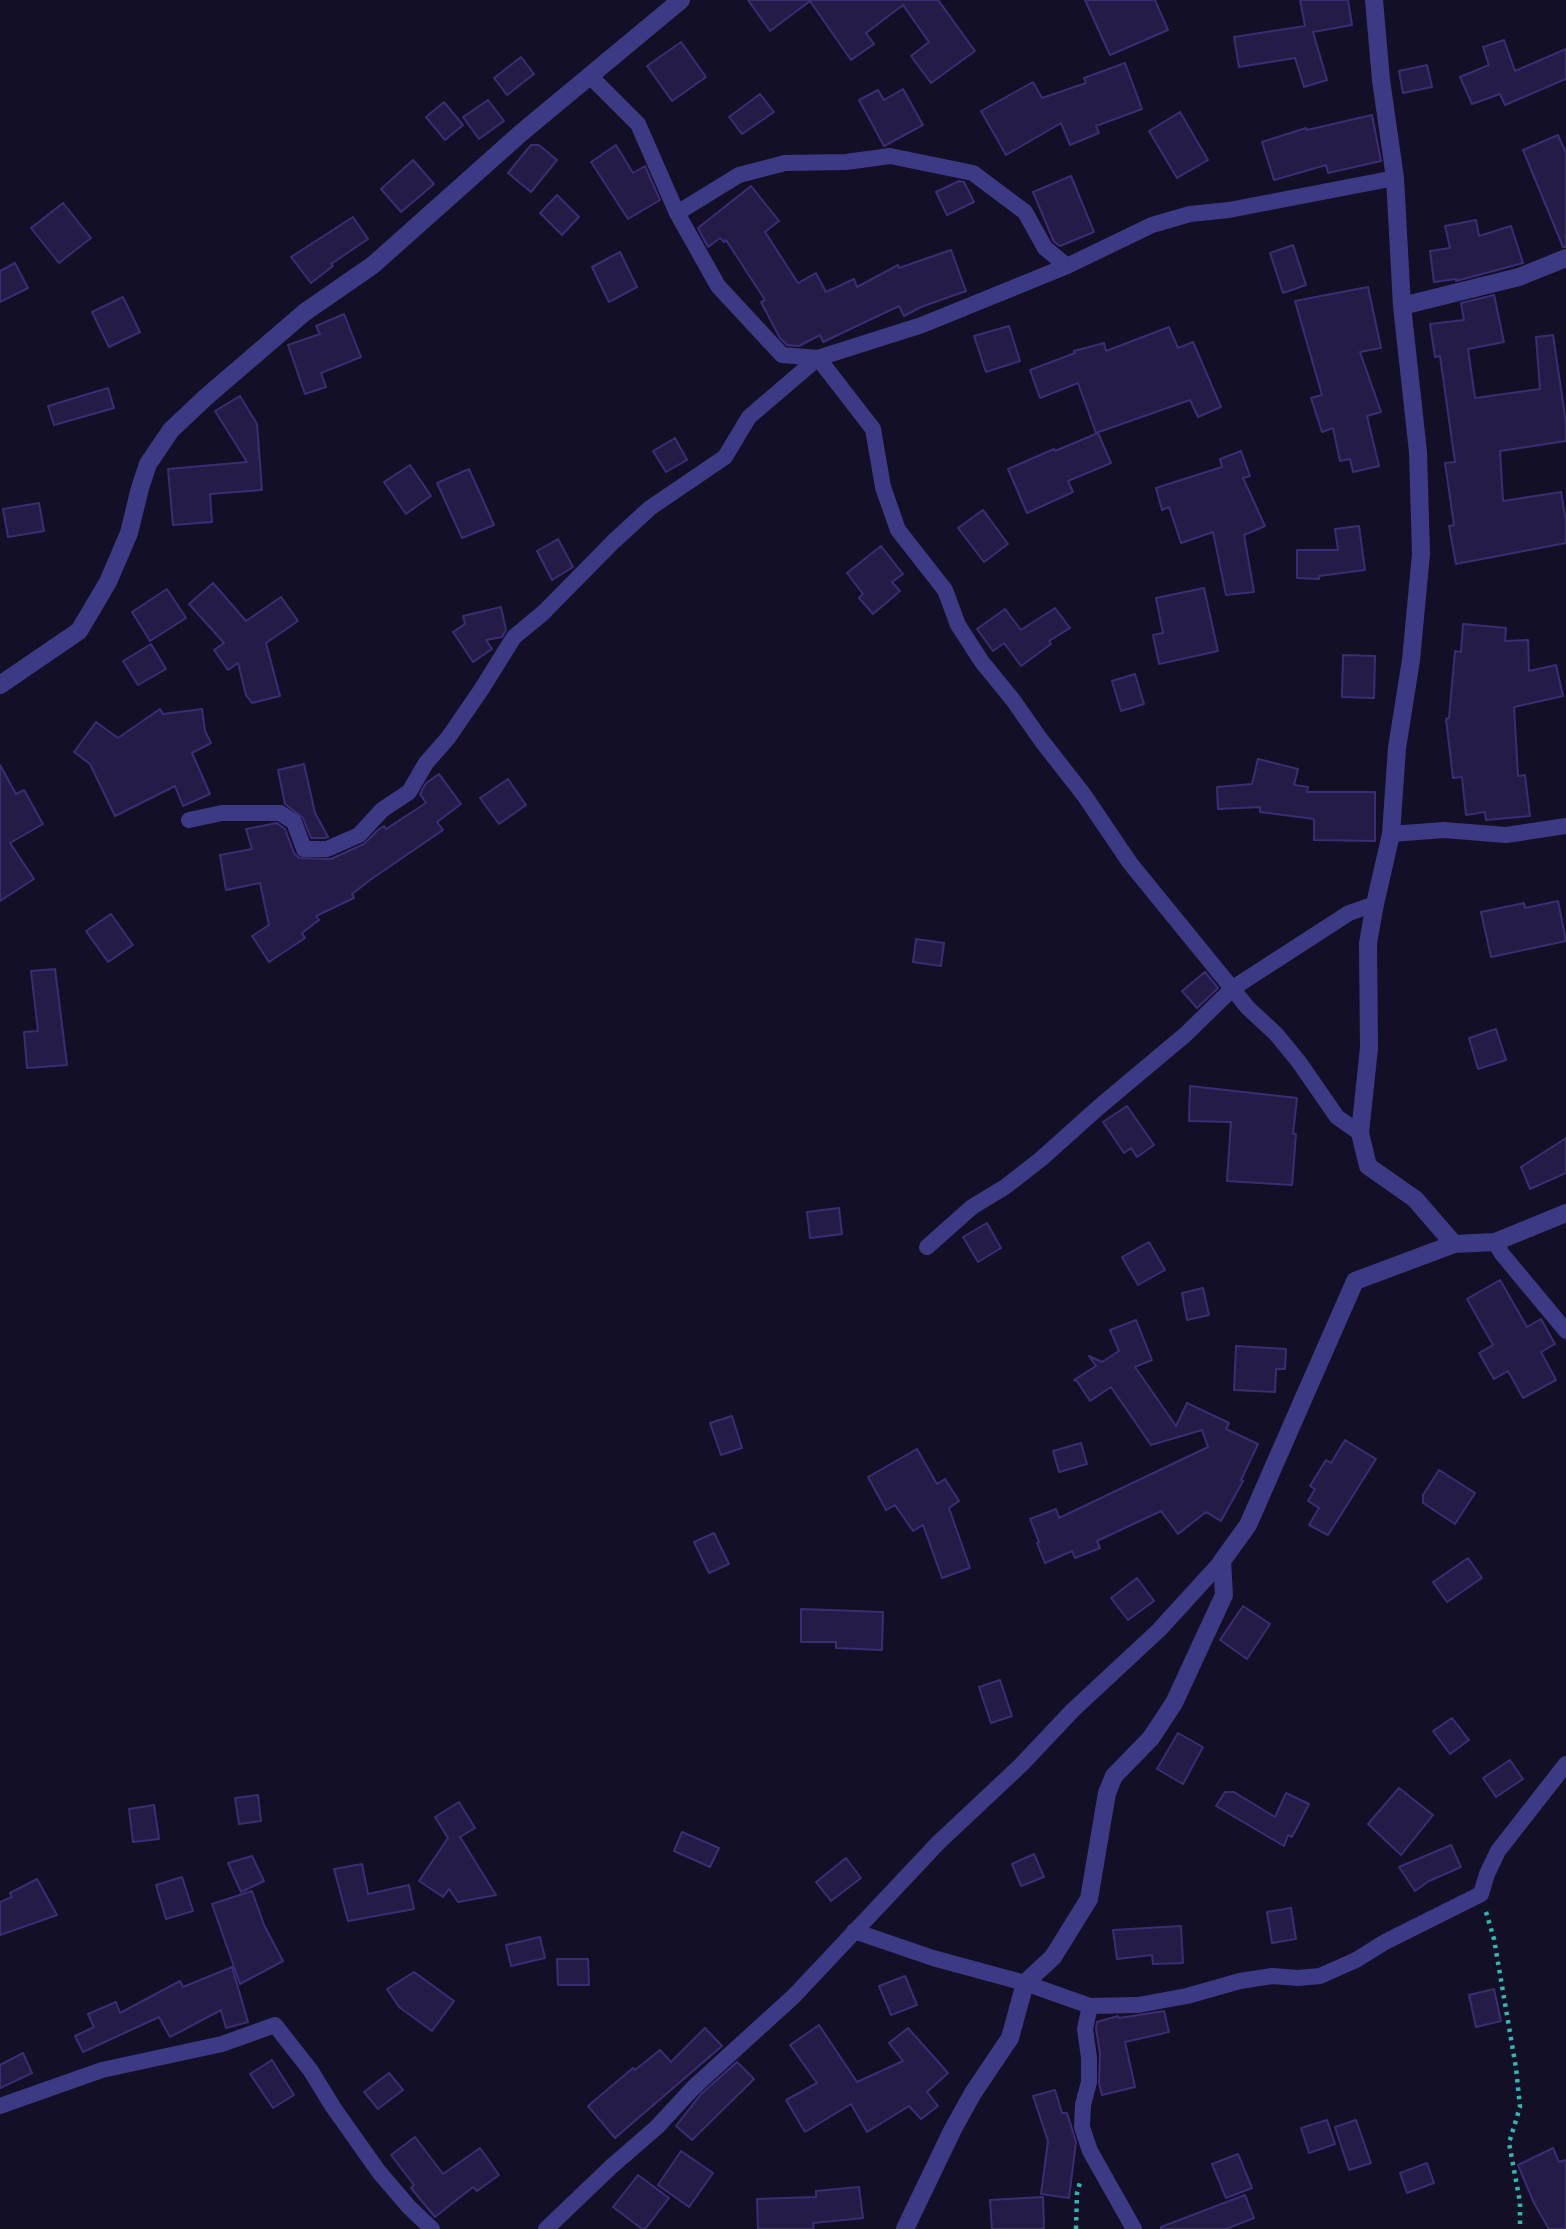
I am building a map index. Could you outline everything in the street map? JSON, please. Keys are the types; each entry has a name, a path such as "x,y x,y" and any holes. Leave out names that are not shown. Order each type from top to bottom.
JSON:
{"street":[{"path":"0,685 79,631 108,582 130,533 148,464 171,430 305,312 373,265 521,133 681,0"},
{"path":"1374,0 1381,80 1395,178 1402,306 1418,452 1421,554 1411,660 1397,748 1391,834 1368,943 1369,1048 1360,1133 1368,1166 1415,1199 1454,1244"},
{"path":"1402,306 1519,277 1566,258"},
{"path":"905,2229 959,2117 1010,2038 1025,1983 1052,1956 1089,1899 1107,1793 1114,1776 1151,1738 1174,1703 1224,1595 1222,1561 1248,1525 1355,1281 1454,1244 1495,1242 1566,1213"}],"lane":[{"path":"590,76 638,124 677,212 718,286 782,355 818,358 922,325 1067,266 1152,225 1190,214 1229,210 1395,178"},
{"path":"677,212 739,175 785,163 846,162 890,156 973,173 1025,212 1045,248 1067,266"},
{"path":"188,820 222,813 280,813 294,822 304,849 327,849 359,835 382,810 409,792 426,763 448,738 514,637 543,613 650,508 725,457 749,417 818,358"},
{"path":"818,358 873,429 883,487 898,530 945,590 958,625 976,653 1084,795 1130,863 1248,1008 1276,1034 1337,1117 1360,1133"},
{"path":"1391,834 1444,830 1506,835 1566,826"},
{"path":"927,1247 972,1207 1005,1187 1041,1159 1137,1073 1186,1034 1233,988 1349,913 1375,904"},
{"path":"1495,1242 1566,1331"},
{"path":"546,2229 657,2127 694,2087 794,1996 938,1843 1159,1630 1222,1561"},
{"path":"854,1931 933,1958 1025,1983 1090,2006 1138,2005 1272,1976 1320,1976 1481,1895 1486,1874 1498,1851 1566,1765"},
{"path":"1090,2006 1085,2029 1089,2082 1083,2105 1082,2127 1090,2151 1134,2229"},
{"path":"0,2106 102,2070 222,2044 275,2025 311,2071 379,2172 432,2229"}],"path":[{"path":"1481,1895 1494,1939 1516,2068 1520,2107 1509,2143 1520,2202 1520,2229"},
{"path":"1076,2229 1077,2193 1090,2151"}],"building":[{"path":"748,0 938,0 975,51 931,83 911,56 929,42 903,5 866,33 874,44 851,60 810,1 770,31"},
{"path":"1085,0 1155,0 1168,30 1110,55"},
{"path":"1300,0 1348,0 1352,25 1313,32 1327,80 1304,87 1295,58 1239,67 1234,37 1305,26"},
{"path":"1504,40 1515,71 1566,49 1566,79 1505,105 1500,94 1472,104 1460,77 1489,65 1483,47"},
{"path":"681,42 706,77 672,101 647,66"},
{"path":"521,57 534,74 507,95 494,78"},
{"path":"1125,63 1142,109 1096,126 1099,133 1070,145 1061,123 1006,155 981,111 1033,82 1042,98 1086,83 1084,78"},
{"path":"1427,65 1432,87 1403,93 1399,71"},
{"path":"903,89 923,125 884,146 859,100 878,90 884,100"},
{"path":"760,94 774,112 742,134 729,117"},
{"path":"488,100 504,121 479,139 463,117"},
{"path":"444,102 463,125 445,140 426,117"},
{"path":"1180,112 1208,160 1177,178 1149,131"},
{"path":"1372,115 1381,161 1328,173 1326,165 1274,180 1262,142 1306,128 1307,130"},
{"path":"1558,135 1566,153 1566,247 1563,247 1523,150"},
{"path":"531,145 539,145 557,160 531,192 508,173"},
{"path":"616,145 633,173 645,166 660,200 628,219 591,162"},
{"path":"413,160 434,184 401,212 381,189"},
{"path":"1071,176 1094,232 1060,246 1054,242 1033,192"},
{"path":"959,181 964,182 974,202 947,215 936,192"},
{"path":"751,186 779,221 765,232 798,283 816,273 826,292 854,279 857,287 898,265 899,268 951,250 966,291 904,316 899,306 823,342 820,335 799,346 787,345 780,338 761,302 765,300 726,240 724,242 720,238 708,247 698,228"},
{"path":"557,195 579,217 562,235 540,213"},
{"path":"63,203 91,238 59,263 31,228"},
{"path":"353,217 368,239 331,264 333,266 311,283 291,257"},
{"path":"1476,220 1479,236 1511,226 1523,263 1456,281 1434,282 1430,251 1450,248 1445,226"},
{"path":"1293,245 1306,285 1283,293 1270,253"},
{"path":"620,252 637,287 609,302 592,267"},
{"path":"15,263 28,288 0,302 0,271"},
{"path":"1368,287 1381,348 1360,352 1381,412 1367,416 1379,466 1353,472 1350,459 1340,461 1333,428 1322,432 1311,398 1322,395 1295,301"},
{"path":"1494,295 1504,342 1468,349 1475,398 1540,389 1536,337 1553,335 1566,423 1566,441 1500,451 1503,501 1561,492 1566,543 1456,564 1449,526 1454,525 1445,463 1455,462 1440,356 1435,357 1430,324 1464,320 1461,303"},
{"path":"123,297 140,332 109,347 92,312"},
{"path":"344,314 361,357 321,373 326,387 305,394 288,345 320,334 316,326"},
{"path":"1009,326 1020,361 986,372 974,336"},
{"path":"1169,327 1178,348 1193,342 1221,407 1198,417 1190,400 1096,433 1078,383 1040,398 1030,370 1075,353 1074,351 1104,343 1106,351"},
{"path":"108,388 114,408 54,425 48,406"},
{"path":"240,396 257,424 262,490 210,494 212,522 173,525 168,469 247,462 215,411"},
{"path":"1098,433 1111,463 1068,481 1073,492 1027,513 1008,469"},
{"path":"675,438 687,460 666,472 653,451"},
{"path":"1241,451 1250,476 1243,478 1265,526 1244,535 1254,592 1226,595 1213,532 1181,543 1169,507 1162,510 1156,488 1222,467 1220,459"},
{"path":"410,465 431,496 406,514 384,482"},
{"path":"469,469 494,525 462,538 437,483"},
{"path":"39,503 44,531 8,537 3,509"},
{"path":"983,510 1008,544 984,562 958,528"},
{"path":"1359,526 1365,570 1319,576 1319,579 1297,578 1297,550 1338,550 1335,529"},
{"path":"558,539 573,567 552,580 537,551"},
{"path":"881,546 903,574 892,582 900,591 873,614 859,598 863,594 847,573"},
{"path":"213,583 246,621 281,597 298,621 266,643 280,696 252,703 246,695 238,663 228,670 214,650 224,643 189,604"},
{"path":"1204,588 1218,651 1159,664 1153,635 1163,633 1156,598"},
{"path":"167,589 186,618 150,641 132,612"},
{"path":"501,607 506,630 502,637 486,640 492,649 473,662 453,632 465,624 463,616"},
{"path":"1055,608 1070,628 1049,641 1051,644 1021,666 1004,643 993,651 977,629 1005,609 1021,630"},
{"path":"1463,624 1506,628 1505,641 1528,640 1529,671 1556,665 1563,696 1514,707 1518,776 1525,775 1530,816 1486,820 1485,812 1466,815 1462,777 1453,778 1446,719 1449,718 1455,651 1461,652"},
{"path":"151,644 166,669 138,685 123,661"},
{"path":"1343,655 1375,656 1374,698 1342,697"},
{"path":"1135,674 1144,704 1121,711 1112,681"},
{"path":"160,709 163,714 202,709 205,731 211,743 192,753 210,794 183,806 175,786 115,816 90,764 74,752 96,722 118,738"},
{"path":"1258,759 1298,769 1294,785 1308,787 1307,792 1375,792 1375,841 1314,840 1314,819 1260,812 1260,807 1218,809 1217,787 1252,784"},
{"path":"304,764 315,813 328,837 325,838 311,838 303,818 285,804 278,770"},
{"path":"0,765 16,794 24,790 43,824 10,843 34,879 0,901"},
{"path":"439,774 461,804 437,822 443,830 370,880 352,894 354,898 316,916 319,920 302,933 305,938 269,962 252,936 269,925 260,883 226,890 220,855 252,849 246,829 277,823 285,829 294,853 299,858 331,859 364,844 384,826 386,829 426,803 420,794 426,783"},
{"path":"508,779 526,805 499,824 480,798"},
{"path":"1558,901 1566,941 1491,957 1481,912 1524,903 1525,908"},
{"path":"111,914 133,945 108,962 86,931"},
{"path":"916,939 944,943 941,966 913,962"},
{"path":"55,969 67,1065 27,1068 24,1032 38,1031 31,971"},
{"path":"1205,972 1218,988 1197,1008 1182,991"},
{"path":"1496,1029 1506,1060 1478,1069 1469,1038"},
{"path":"1190,1086 1297,1098 1292,1185 1227,1181 1231,1122 1189,1121"},
{"path":"1127,1106 1154,1145 1137,1157 1131,1148 1124,1153 1103,1122"},
{"path":"1566,1138 1566,1173 1530,1189 1521,1167"},
{"path":"839,1208 842,1234 810,1238 807,1212"},
{"path":"987,1223 1001,1248 978,1262 963,1237"},
{"path":"1149,1242 1165,1270 1138,1285 1122,1257"},
{"path":"1500,1280 1527,1327 1541,1319 1555,1344 1541,1352 1556,1380 1523,1398 1508,1371 1494,1379 1479,1353 1493,1345 1467,1299"},
{"path":"1203,1288 1209,1315 1187,1320 1182,1293"},
{"path":"1136,1320 1152,1360 1135,1367 1176,1426 1187,1403 1229,1423 1226,1429 1258,1444 1241,1480 1243,1481 1221,1521 1206,1512 1178,1534 1161,1511 1097,1541 1100,1548 1075,1558 1072,1551 1045,1563 1030,1519 1056,1509 1059,1518 1208,1447 1202,1430 1151,1445 1111,1387 1090,1401 1074,1380 1096,1366 1089,1356 1102,1362 1119,1351 1110,1330"},
{"path":"1236,1346 1286,1349 1285,1369 1276,1369 1275,1392 1234,1390"},
{"path":"732,1416 742,1448 721,1455 710,1423"},
{"path":"1345,1440 1376,1459 1328,1535 1309,1525 1319,1508 1308,1501 1315,1489 1310,1486 1326,1460 1331,1463"},
{"path":"1081,1443 1087,1464 1059,1472 1053,1451"},
{"path":"917,1449 937,1484 945,1479 959,1501 949,1508 970,1568 942,1578 923,1525 913,1531 895,1505 886,1510 868,1477"},
{"path":"1439,1470 1475,1493 1455,1524 1423,1503 1423,1495"},
{"path":"714,1533 729,1564 709,1573 694,1542"},
{"path":"1468,1558 1482,1578 1447,1602 1433,1582"},
{"path":"1137,1578 1154,1601 1128,1620 1111,1598"},
{"path":"1243,1606 1270,1624 1247,1659 1220,1640"},
{"path":"801,1609 883,1612 882,1650 836,1648 836,1642 801,1642"},
{"path":"1000,1680 1012,1716 991,1723 979,1687"},
{"path":"1452,1718 1469,1740 1450,1754 1433,1731"},
{"path":"1178,1733 1203,1747 1183,1784 1157,1769"},
{"path":"1510,1760 1523,1779 1496,1797 1483,1778"},
{"path":"1399,1788 1433,1815 1401,1855 1368,1824"},
{"path":"1225,1792 1234,1792 1275,1817 1286,1793 1309,1804 1292,1837 1288,1835 1284,1846 1216,1806"},
{"path":"258,1795 261,1821 239,1824 235,1798"},
{"path":"459,1802 475,1828 460,1837 496,1895 458,1902 449,1889 443,1897 419,1881 448,1838 435,1817"},
{"path":"154,1805 159,1839 133,1842 129,1809"},
{"path":"682,1832 719,1848 710,1867 674,1851"},
{"path":"1451,1845 1461,1867 1429,1881 1415,1891 1399,1867"},
{"path":"1034,1854 1044,1877 1021,1886 1012,1864"},
{"path":"252,1856 264,1881 241,1892 228,1863"},
{"path":"846,1858 861,1878 831,1901 816,1882"},
{"path":"362,1864 368,1894 409,1885 414,1909 348,1921 334,1869"},
{"path":"182,1877 193,1911 166,1919 156,1885"},
{"path":"37,1879 57,1915 0,1935 0,1902 12,1897 10,1893"},
{"path":"252,1891 264,1925 283,1961 240,1984 212,1904"},
{"path":"1291,1908 1296,1939 1272,1943 1267,1912"},
{"path":"1181,1926 1183,1963 1153,1964 1152,1955 1117,1959 1113,1930"},
{"path":"540,1937 545,1958 511,1966 506,1945"},
{"path":"557,1959 588,1959 589,1985 558,1985"},
{"path":"232,1967 248,2022 226,2028 221,2010 170,2037 159,2017 83,2052 75,2036 94,2027 88,2014 116,2002 120,2013 180,1981 183,1987"},
{"path":"414,1972 454,2001 432,2031 399,2007 387,1989"},
{"path":"905,1976 917,2005 891,2015 879,1986"},
{"path":"1494,1989 1501,2021 1476,2027 1469,1995"},
{"path":"1164,2011 1169,2032 1125,2042 1135,2087 1102,2095 1099,2083 1097,2022 1118,2016"},
{"path":"819,2025 857,2082 903,2061 889,2043 908,2028 948,2073 927,2092 938,2106 921,2119 909,2106 867,2132 851,2104 805,2132 786,2100 817,2083 790,2045"},
{"path":"705,2028 722,2046 615,2138 588,2106 633,2068 635,2070 660,2050 671,2062"},
{"path":"23,2053 32,2073 0,2088 0,2065"},
{"path":"272,2060 294,2095 273,2108 250,2074"},
{"path":"737,2062 754,2079 692,2140 676,2126 701,2094"},
{"path":"389,2073 403,2090 378,2109 364,2092"},
{"path":"1055,2090 1062,2113 1067,2113 1076,2142 1069,2198 1041,2194 1048,2141 1033,2096"},
{"path":"1327,2120 1335,2144 1309,2153 1301,2128"},
{"path":"1356,2120 1371,2163 1349,2170 1335,2127"},
{"path":"415,2137 443,2174 480,2148 499,2175 477,2191 473,2187 435,2217 411,2188 414,2185 391,2155"},
{"path":"1553,2148 1559,2162 1566,2160 1566,2229 1549,2229 1534,2203 1518,2165"},
{"path":"681,2151 713,2173 689,2207 658,2185"},
{"path":"1238,2154 1252,2188 1226,2198 1212,2164"},
{"path":"1427,2163 1434,2183 1407,2193 1400,2173"},
{"path":"638,2175 669,2198 645,2229 613,2207"},
{"path":"859,2187 863,2218 813,2223 814,2229 758,2229 757,2199 816,2197 816,2191"},
{"path":"1245,2195 1254,2218 1226,2229 1161,2229 1161,2227"},
{"path":"1043,2197 1044,2229 992,2229 990,2200"}]}
